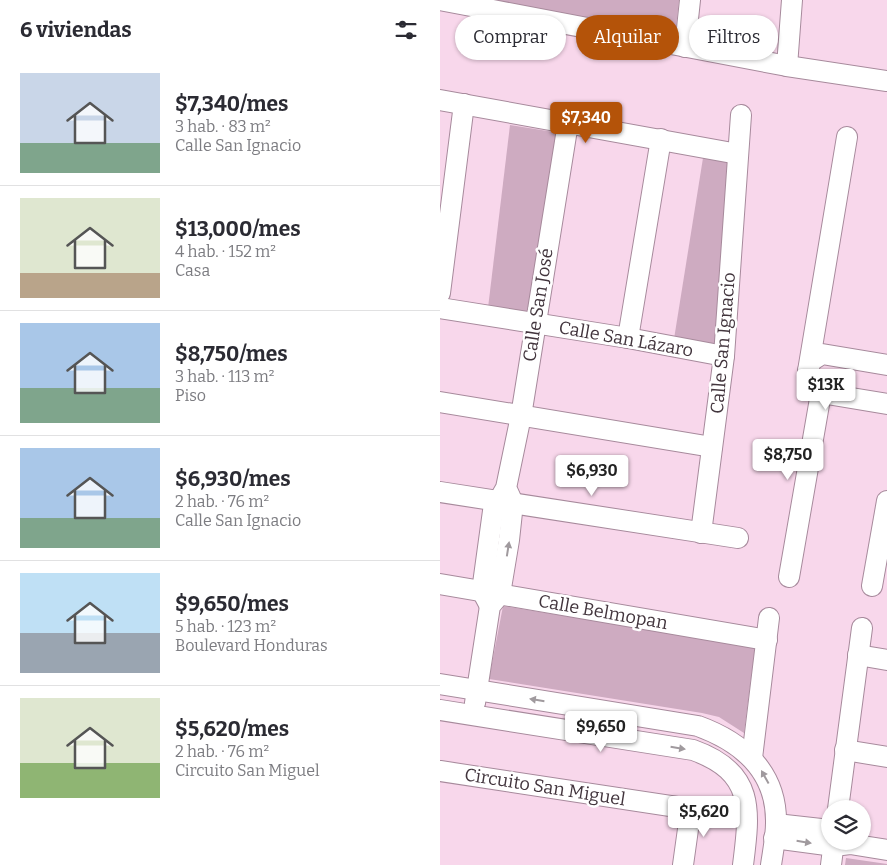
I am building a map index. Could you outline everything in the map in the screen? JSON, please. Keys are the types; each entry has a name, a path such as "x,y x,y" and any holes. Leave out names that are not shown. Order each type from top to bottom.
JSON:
{"street":[{"path":"440,0 787,66 887,80"},
{"path":"686,47 690,0"},
{"path":"787,66 792,0"},
{"path":"440,100 738,154"},
{"path":"440,293 464,104"},
{"name":"Calle San Ignacio","path":"701,533 724,356 741,115"},
{"name":"Calle San José","path":"473,715 491,597 493,511 506,497 521,416 568,123"},
{"path":"847,137 808,371 810,384 821,393 887,404"},
{"path":"628,338 661,139"},
{"name":"Calle San Lázaro","path":"440,308 628,338 724,356"},
{"path":"808,371 811,361 822,354 887,365"},
{"path":"789,576 821,393"},
{"path":"440,402 712,447"},
{"path":"440,492 506,497 701,533 738,538"},
{"path":"872,586 887,502"},
{"name":"Calle Belmopan","path":"440,584 491,597 767,640"},
{"path":"752,758 770,618"},
{"path":"839,800 862,628"},
{"path":"858,655 887,660"},
{"path":"440,684 698,726 720,734 742,748 752,758 768,782 776,806 771,865"},
{"path":"440,710 693,750 712,757 728,769 738,782 748,809 743,865"},
{"path":"845,750 887,757"},
{"name":"Circuito San Miguel","path":"440,771 677,807 686,813 688,822 683,865"},
{"path":"775,831 821,841"},
{"path":"871,848 887,850"}],"shaded area":[{"path":"485,0 679,0 677,15 576,15 576,18"},
{"path":"510,125 560,133 529,314 488,308"},
{"path":"703,158 729,162 716,346 674,339"},
{"path":"503,606 755,647 744,733 719,717 702,713 489,679"},
{"path":"846,858 887,864 887,865 845,865"}]}
